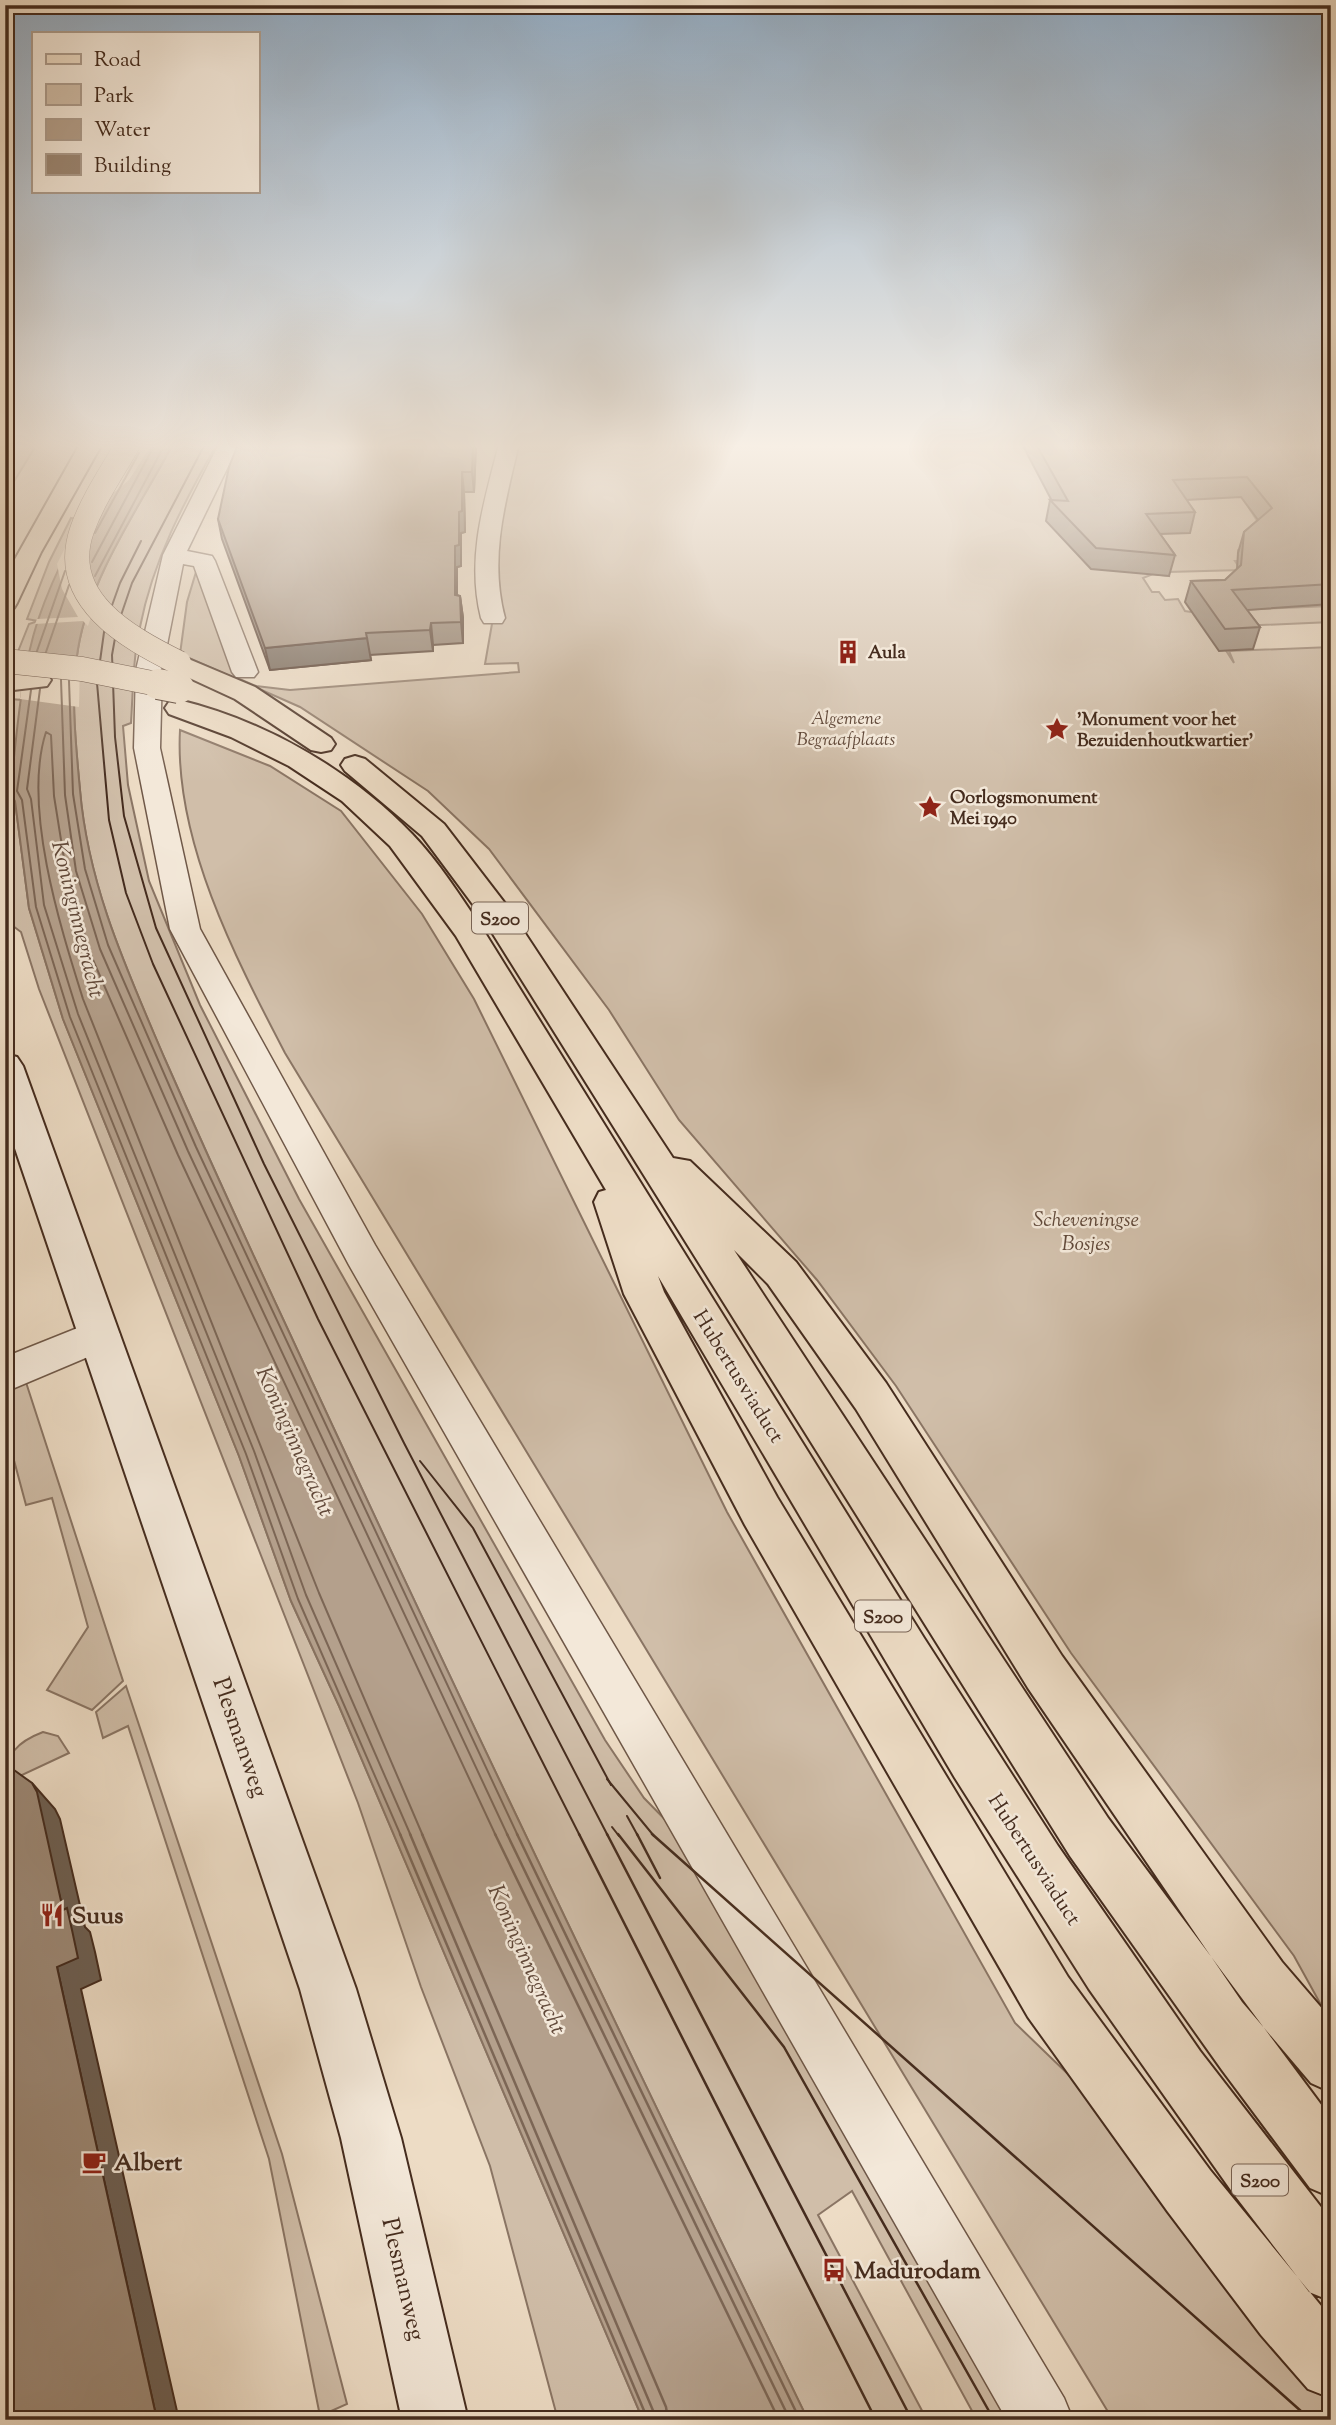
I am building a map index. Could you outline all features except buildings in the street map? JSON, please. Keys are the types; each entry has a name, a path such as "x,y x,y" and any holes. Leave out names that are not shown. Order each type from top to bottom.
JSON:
{"main road":[{"path":"5,603 27,557"},
{"path":"77,557 80,581 91,601 112,624 135,640 179,686"},
{"name":"Hubertusviaduct","path":"5,661 68,667 179,686 247,710 321,744 376,780 433,830 496,913 1089,1837 1242,2050 1331,2167"},
{"name":"Hubertusviaduct","path":"5,680 38,680 128,694 179,686 245,732 307,763 354,795 387,825 425,869 471,935 589,1134 1028,1850 1190,2090 1331,2270"},
{"name":"Plesmanweg","path":"5,1066 328,1989 371,2138 435,2420"},
{"path":"636,1130 782,1273 870,1396 1045,1672 1262,1982 1331,2063"},
{"path":"589,1134 644,1294 761,1511 1048,1997 1283,2313 1331,2366"}],"street":[{"path":"174,557 153,646 147,748 185,929 362,1255 1042,2420"},
{"path":"185,557 204,561 245,673"},
{"path":"485,557 484,580 493,618"},
{"path":"5,1375 100,1335"}],"green space":[{"path":"51,557 65,557 45,603 29,655 17,654 29,624 38,621 27,619"},
{"path":"110,557 160,557 138,639 131,723 123,726 128,785 149,881 200,1005 299,1199 605,1740 644,1798 689,1844 1020,2420 977,2420 852,2191 818,2215 927,2420 808,2420 417,1606 164,1057 111,927 91,860 84,825 74,702 78,649 84,622"},
{"path":"498,557 1242,557 1247,561 1235,561 1241,570 1168,572 1169,576 1153,574 1143,578 1152,592 1159,592 1165,600 1178,599 1185,611 1191,612 1331,606 1331,622 1239,626 1225,649 1234,663 1229,651 1331,647 1331,2023 1294,1956 1071,1653 896,1386 817,1280 679,1120 609,1010 489,849 428,791 300,707 180,654 187,602 196,572 235,677 256,686 290,690 519,672 518,663 485,664 493,618"},
{"path":"9,699 23,700 10,793 15,801 29,908 63,1019 239,1456 291,1601 339,1706 643,2420 558,2420 490,2166 421,1987 358,1803 39,989 21,932 13,926 4,812 4,753"},
{"path":"180,730 270,766 341,811 422,914 474,999 727,1512 1015,2023 1189,2191 1331,2388 1331,2420 1113,2420 285,1053 228,938 197,855 181,772"},
{"path":"21,1367 123,1681 92,1710 47,1690 88,1627 52,1498 26,1505 12,1453 5,1452 5,1374"},
{"path":"126,1686 282,2154 347,2404 320,2416 269,2159 128,1726 103,1738 96,1712"},
{"path":"43,1732 58,1736 69,1753 7,1782 8,1764 14,1750 26,1740"}],"water":[{"name":"Koninginnegracht","path":"65,557 110,557 93,595 78,649 74,720 84,825 100,894 111,927 179,1092 353,1470 546,1878 808,2420 643,2420 339,1706 291,1601 239,1456 63,1019 29,908 15,801 10,793 23,684 32,641 46,597"}],"pier":[{"path":"60,557 88,557 98,594 88,626 83,621 35,624 37,619 78,617 62,589 57,564"},
{"path":"25,655 80,660 79,707 20,699"}],"tram line":[{"path":"133,557 120,583 105,625 97,683 109,820 126,893 153,964 318,1319 580,1836"},
{"path":"146,557 132,583 117,627 112,655 115,737 124,816 156,928 264,1164 404,1443 608,1836"},
{"path":"420,1461 473,1528 609,1782"},
{"path":"609,1782 653,1835"},
{"path":"627,1816 638,1836"},
{"path":"612,1827 619,1836"},
{"path":"579,1834 876,2420"},
{"path":"607,1834 912,2420"},
{"path":"618,1834 784,2047 994,2420"},
{"path":"637,1834 660,1878"},
{"path":"653,1835 1311,2420"}],"place":[{"name":"Aula","path":"848,652"},
{"name":"'Monument voor het Bezuidenhoutkwartier'","path":"1057,729"},
{"name":"Oorlogsmonument Mei 1940","path":"930,807"},
{"name":"Suus","path":"52,1915"},
{"name":"Albert","path":"94,2162"},
{"name":"Madurodam","path":"834,2270"}],"park label":[{"name":"Algemene Begraafplaats","path":"846,728"},
{"name":"Scheveningse Bosjes","path":"1086,1231"}]}
